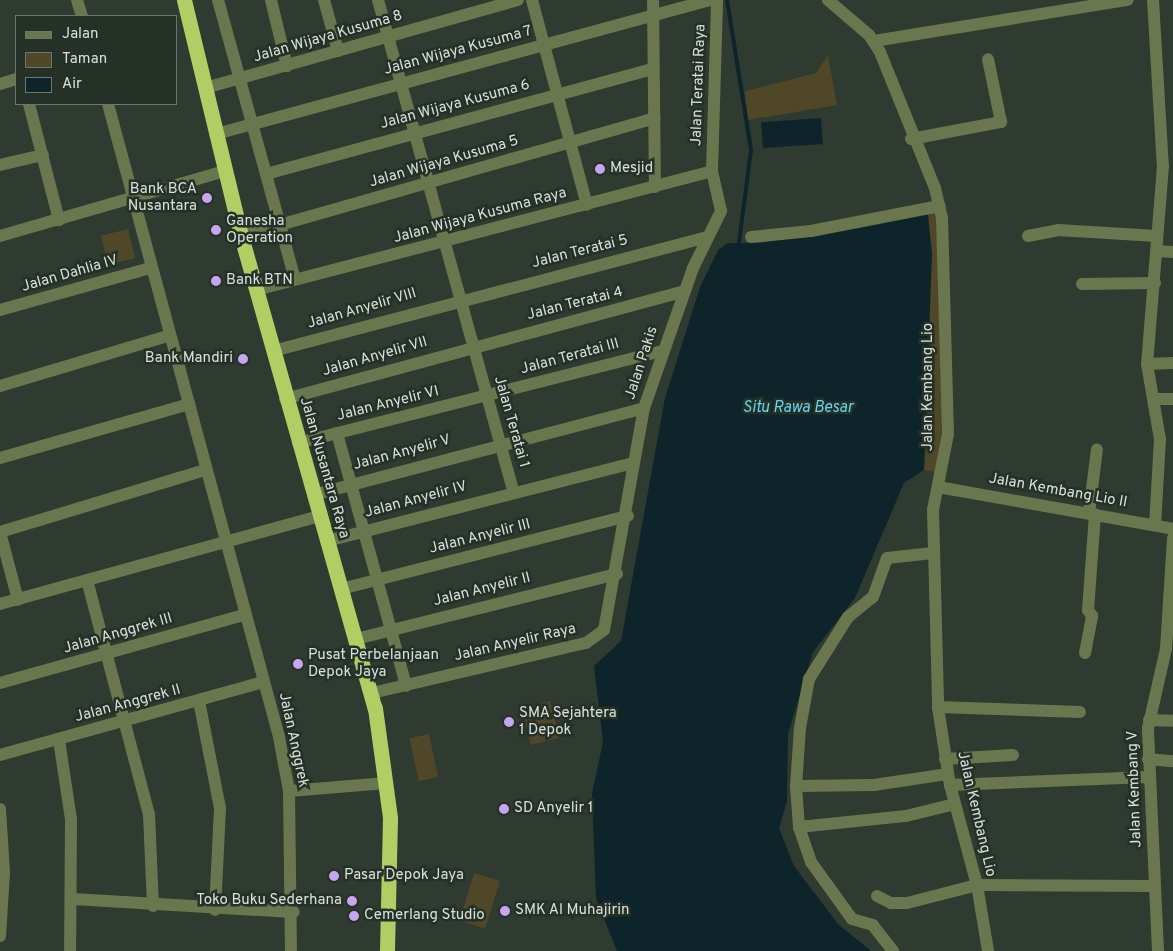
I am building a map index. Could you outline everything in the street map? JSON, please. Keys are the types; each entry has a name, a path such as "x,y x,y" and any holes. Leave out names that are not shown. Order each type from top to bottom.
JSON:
{"highway":[{"name":"Jalan Nusantara Raya","path":"184,0 241,236 285,399 372,693 387,782 392,902 388,951"}],"street":[{"path":"77,0 82,15"},
{"path":"218,0 295,280"},
{"path":"271,0 287,66"},
{"path":"324,0 338,51"},
{"name":"Jalan Teratai 1","path":"378,0 386,37 426,184 513,490 634,462"},
{"name":"Jalan Wijaya Kusuma 8","path":"205,88 518,0"},
{"path":"532,0 572,142 587,205"},
{"path":"653,0 655,187"},
{"name":"Jalan Wijaya Kusuma 7","path":"216,134 710,0"},
{"name":"Jalan Teratai Raya","path":"712,171 717,0"},
{"name":"Jalan Kembang Lio","path":"828,0 874,41 940,206 945,240 948,434 938,487 933,553 938,707 949,779 976,885 988,951"},
{"path":"874,41 1123,0"},
{"path":"1153,0 1168,165 1157,236 1158,251 1147,364 1160,439 1155,525"},
{"path":"912,139 1001,122 988,59"},
{"name":"Jalan Wijaya Kusuma 6","path":"266,174 413,132 653,69"},
{"path":"0,84 15,79"},
{"path":"29,105 59,220"},
{"name":"Jalan Anggrek","path":"108,105 168,336 190,404 244,615 264,682 289,791 294,912 291,951"},
{"name":"Jalan Wijaya Kusuma 5","path":"241,236 655,118"},
{"path":"0,165 43,155"},
{"path":"0,236 225,171"},
{"name":"Jalan Wijaya Kusuma Raya","path":"256,290 444,243 712,171"},
{"name":"Jalan Pakis","path":"617,574 628,516 634,462 644,408 661,351 684,291 721,211 712,171"},
{"path":"751,238 811,231 940,206"},
{"path":"1028,236 1058,230 1157,236"},
{"name":"Jalan Teratai 5","path":"460,299 708,237"},
{"path":"1158,251 1173,252"},
{"name":"Jalan Dahlia IV","path":"0,310 150,268"},
{"path":"1082,284 1155,283"},
{"name":"Jalan Teratai 4","path":"473,346 684,291"},
{"name":"Jalan Anyelir VIII","path":"273,351 460,299"},
{"path":"0,386 168,336"},
{"name":"Jalan Anyelir VII","path":"285,399 473,346"},
{"name":"Jalan Teratai III","path":"487,396 661,351"},
{"path":"1147,364 1173,363"},
{"name":"Jalan Anyelir VI","path":"298,443 487,396"},
{"path":"1153,399 1173,399"},
{"path":"0,458 190,404"},
{"name":"Jalan Anyelir V","path":"313,494 499,443 644,408"},
{"path":"337,433 406,686"},
{"path":"1085,653 1092,616 1088,610 1097,449"},
{"path":"18,600 0,532 206,470"},
{"name":"Jalan Kembang Lio II","path":"938,487 1092,513 1173,530"},
{"name":"Jalan Anyelir IV","path":"327,541 513,490"},
{"path":"0,604 319,516"},
{"name":"Jalan Anyelir III","path":"341,589 628,516"},
{"name":"Jalan Kembang V","path":"1158,951 1148,759 1149,720 1166,649 1173,538"},
{"path":"893,951 879,930 852,919 811,862 799,827 796,786 809,679 824,651 857,607 873,597 887,558 933,553"},
{"name":"Jalan Anyelir II","path":"356,639 617,574"},
{"name":"Jalan Anyelir Raya","path":"372,693 596,639 607,625 617,574"},
{"path":"87,580 107,656 127,720 148,814 153,906"},
{"name":"Jalan Anggrek III","path":"0,683 107,656 244,615"},
{"name":"Jalan Anggrek II","path":"0,755 264,682"},
{"path":"199,701 220,808 215,910"},
{"path":"938,707 1080,712"},
{"path":"1149,720 1173,721"},
{"path":"59,740 71,818 72,900 70,951"},
{"path":"945,759 1013,755"},
{"path":"1148,759 1173,761"},
{"path":"796,786 874,785 949,779 1149,777"},
{"path":"289,791 387,782"},
{"path":"799,827 906,816 955,804"},
{"path":"0,809 0,936"},
{"path":"877,896 891,903 907,903 976,885 1154,886"},
{"path":"72,900 215,910 294,912"}],"green space":[{"path":"828,55 837,105 748,120 745,91 816,73"},
{"path":"940,206 945,240 941,473 924,470 931,383 928,215"},
{"path":"128,229 135,258 108,265 101,236"},
{"path":"550,701 559,738 531,745 522,708"},
{"path":"429,734 438,777 419,781 409,738"},
{"path":"474,873 500,881 485,929 459,921"}],"water":[{"path":"821,118 823,144 763,148 761,122"},
{"name":"Situ Rawa Besar","path":"922,213 928,215 932,253 924,470 904,483 855,598 813,652 788,734 787,801 779,828 794,866 838,924 871,951 617,951 596,899 592,793 603,742 594,666 621,641 665,398 700,287 718,250 728,243 761,243"}],"waterway":[{"path":"727,0 751,150 739,242"}],"place":[{"name":"Mesjid","path":"600,169"},
{"name":"Bank BCA Nusantara","path":"207,198"},
{"name":"Ganesha Operation","path":"216,230"},
{"name":"Bank BTN","path":"216,281"},
{"name":"Bank Mandiri","path":"243,359"},
{"name":"Pusat Perbelanjaan Depok Jaya","path":"298,664"},
{"name":"SMA Sejahtera 1 Depok","path":"509,722"},
{"name":"SD Anyelir 1","path":"504,809"},
{"name":"Pasar Depok Jaya","path":"334,876"},
{"name":"Toko Buku Sederhana","path":"352,901"},
{"name":"SMK Al Muhajirin","path":"505,911"},
{"name":"Cemerlang Studio","path":"354,916"}]}
